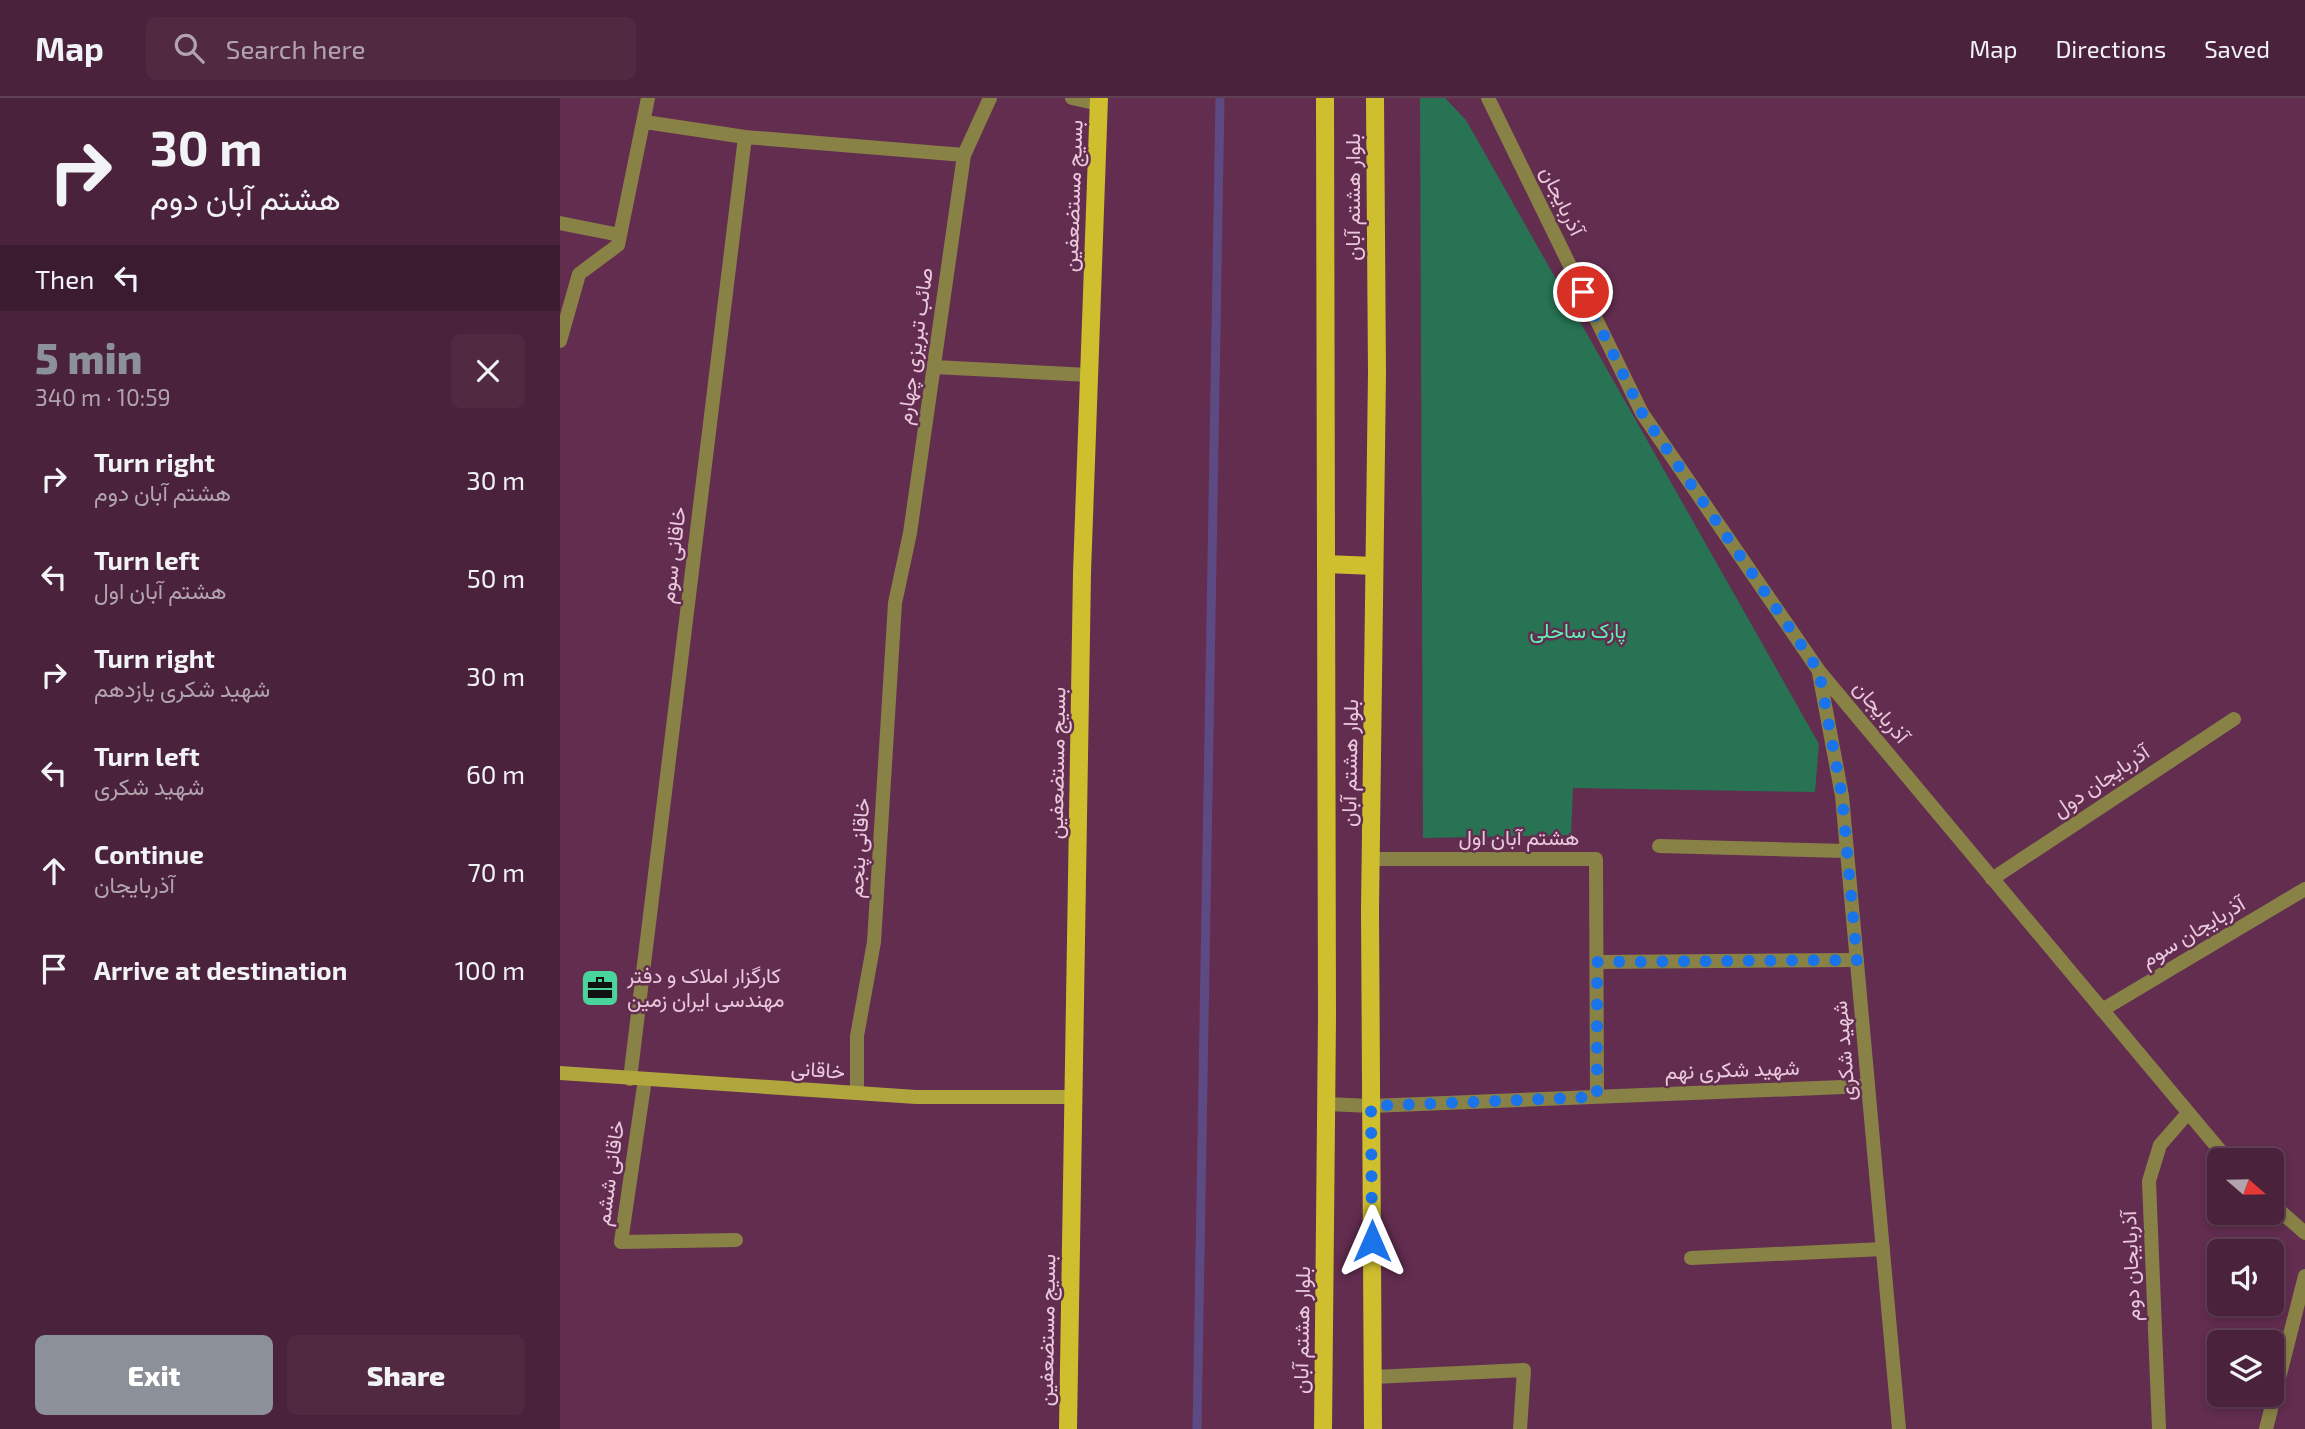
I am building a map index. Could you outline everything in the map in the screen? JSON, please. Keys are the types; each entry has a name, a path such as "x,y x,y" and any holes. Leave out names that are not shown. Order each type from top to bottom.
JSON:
{"main road":[{"name":"بلوار هشتم آبان","path":"1323,1429 1327,1104 1325,98"},
{"name":"بلوار هشتم آبان","path":"1373,1429 1371,859 1375,98"},
{"name":"بسیج مستضعفین","path":"1068,1429 1082,587 1099,101"},
{"path":"1326,564 1374,566"},
{"name":"خاقانی","path":"560,1073 916,1097 1074,1097"}],"street":[{"path":"560,341 579,274 618,245 648,98"},
{"name":"صائب تبریزی چهارم","path":"895,603 910,533 964,155 990,98"},
{"path":"1072,98 1099,101"},
{"name":"آذربایجان","path":"1488,98 1642,413 1819,671 2218,1148"},
{"path":"645,122 744,137 964,155"},
{"name":"خاقانی سوم","path":"630,1079 744,137"},
{"path":"560,223 620,235"},
{"path":"933,367 1089,375"},
{"name":"خاقانی پنجم","path":"857,1093 860,1009 874,942 895,603"},
{"name":"شهید شکری","path":"1819,671 1842,796 1899,1429"},
{"name":"آذربایجان دول","path":"1992,879 2234,719"},
{"path":"1659,846 1847,851"},
{"name":"هشتم آبان اول","path":"1371,859 1596,859 1597,1097"},
{"name":"آذربایجان سوم","path":"2102,1010 2305,889"},
{"path":"1597,962 1857,960"},
{"name":"خاقانی ششم","path":"645,1079 621,1242 736,1240"},
{"name":"شهید شکری نهم","path":"1327,1104 1371,1106 1868,1086"},
{"name":"آذربایجان دوم","path":"2159,1429 2149,1181 2160,1145 2188,1113"},
{"path":"2284,1215 2305,1233"},
{"path":"1691,1258 1883,1249"},
{"path":"2266,1429 2305,1276"},
{"path":"1373,1377 1524,1370 1520,1429"}],"green space":[{"name":"پارک ساحلی","path":"1420,98 1445,98 1466,120 1819,744 1815,792 1573,788 1571,835 1423,838"}],"waterway":[{"path":"1197,1429 1220,98"}],"place":[{"name":"کارگزار املاک و دفتر مهندسی ایران زمین","path":"600,988"}],"route":[{"path":"1372,1241 1371,1106 1597,1097 1597,962 1857,960 1842,796 1819,671 1642,413 1583,292"}]}
